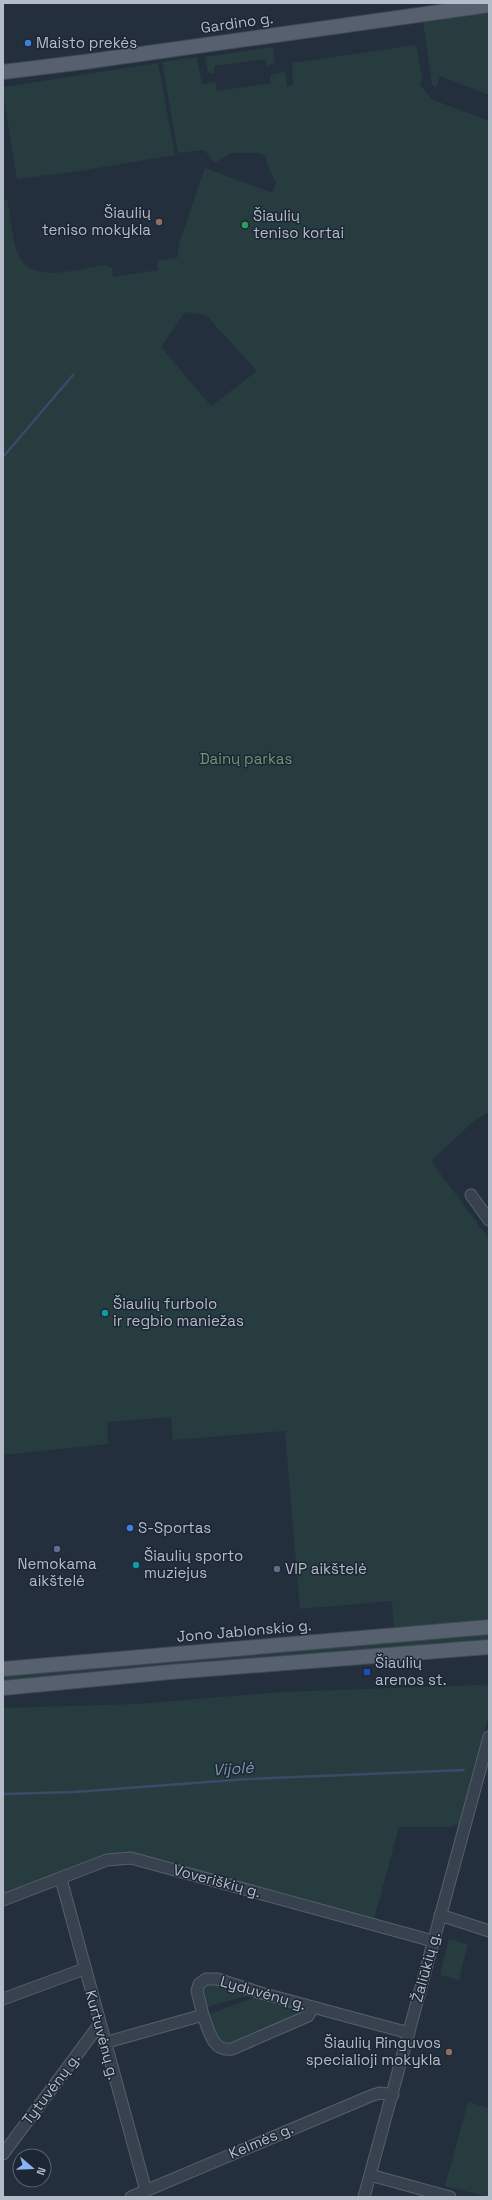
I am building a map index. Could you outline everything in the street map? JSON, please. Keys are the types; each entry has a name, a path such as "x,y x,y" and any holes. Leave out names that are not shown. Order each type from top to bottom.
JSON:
{"main road":[{"name":"Gardino g.","path":"3,72 489,5"},
{"name":"Gardino g.","path":"3,80 84,62"},
{"name":"Jono Jablonskio g.","path":"3,1670 489,1627"},
{"path":"3,1688 170,1672 489,1647"}],"street":[{"path":"3,68 32,68"},
{"path":"471,1195 489,1220"},
{"name":"Žaliūkių g.","path":"364,2197 393,2095 433,1940 489,1737"},
{"name":"Voveriškių g.","path":"3,1900 61,1879 107,1860 131,1858 433,1940"},
{"name":"Kurtuvėnų g.","path":"61,1879 104,2044 146,2191"},
{"path":"440,1915 489,1931"},
{"path":"3,1999 84,1969"},
{"name":"Lyduvėnų g.","path":"313,2007 308,2016 232,2049 225,2050 215,2045 203,2015 197,1991 199,1984 217,1978 261,1993 313,2007 409,2033"},
{"path":"104,2044 203,2015"},
{"name":"Tytuvėnų g.","path":"3,2154 99,2025"},
{"name":"Kelmės g.","path":"132,2197 373,2095 380,2093 393,2095"},
{"path":"370,2175 450,2197"}],"green space":[{"path":"473,13 489,14 489,95 440,76 436,88 432,84 423,20"},
{"name":"Dainų parkas","path":"416,45 422,79 420,84 431,99 489,121 489,1112 474,1121 431,1161 489,1239 489,1621 394,1630 392,1601 300,1609 285,1431 173,1440 171,1417 107,1422 108,1444 3,1455 3,200 7,199 13,237 19,256 25,265 35,270 58,272 105,265 112,268 113,277 158,270 157,261 177,258 179,243 205,168 273,193 276,182 266,162 267,156 258,153 231,153 215,163 204,150 178,153 162,62 197,57 202,84 216,82 217,91 271,83 270,75 285,72 287,87 293,85 292,63","holes":["185,312 206,315 257,371 211,406 161,347"]},
{"path":"273,47 275,63 267,66 266,59 214,66 214,74 208,72 205,57"},
{"path":"158,63 175,155 80,171 17,179 3,92 4,87"},
{"path":"489,1633 489,1641 3,1682 3,1674"},
{"path":"480,1685 489,1686 489,1714 459,1824 450,1827 399,1827 373,1923 131,1858 107,1860 3,1900 3,1708 136,1704 280,1692"},
{"path":"449,1939 468,1944 459,1980 440,1975"},
{"path":"215,1984 250,1995 207,2007 202,1988"},
{"path":"256,1997 297,2007 299,2014 230,2044 219,2040 209,2014"},
{"path":"468,2102 489,2108 489,2197 445,2186"}],"waterway":[{"path":"3,457 73,375"},
{"name":"Vijolė","path":"3,1794 75,1792 247,1779 464,1770"}],"place":[{"name":"Maisto prekės","path":"28,43"},
{"name":"Šiaulių teniso mokykla","path":"159,222"},
{"name":"Šiaulių teniso kortai","path":"245,225"},
{"name":"Šiaulių furbolo ir regbio maniežas","path":"105,1313"},
{"name":"S-Sportas","path":"130,1528"},
{"name":"Nemokama aikštelė","path":"57,1549"},
{"name":"Šiaulių sporto muziejus","path":"136,1565"},
{"name":"VIP aikštelė","path":"277,1569"},
{"name":"Šiaulių arenos st.","path":"367,1672"},
{"name":"Šiaulių Ringuvos specialioji mokykla","path":"449,2052"}]}
